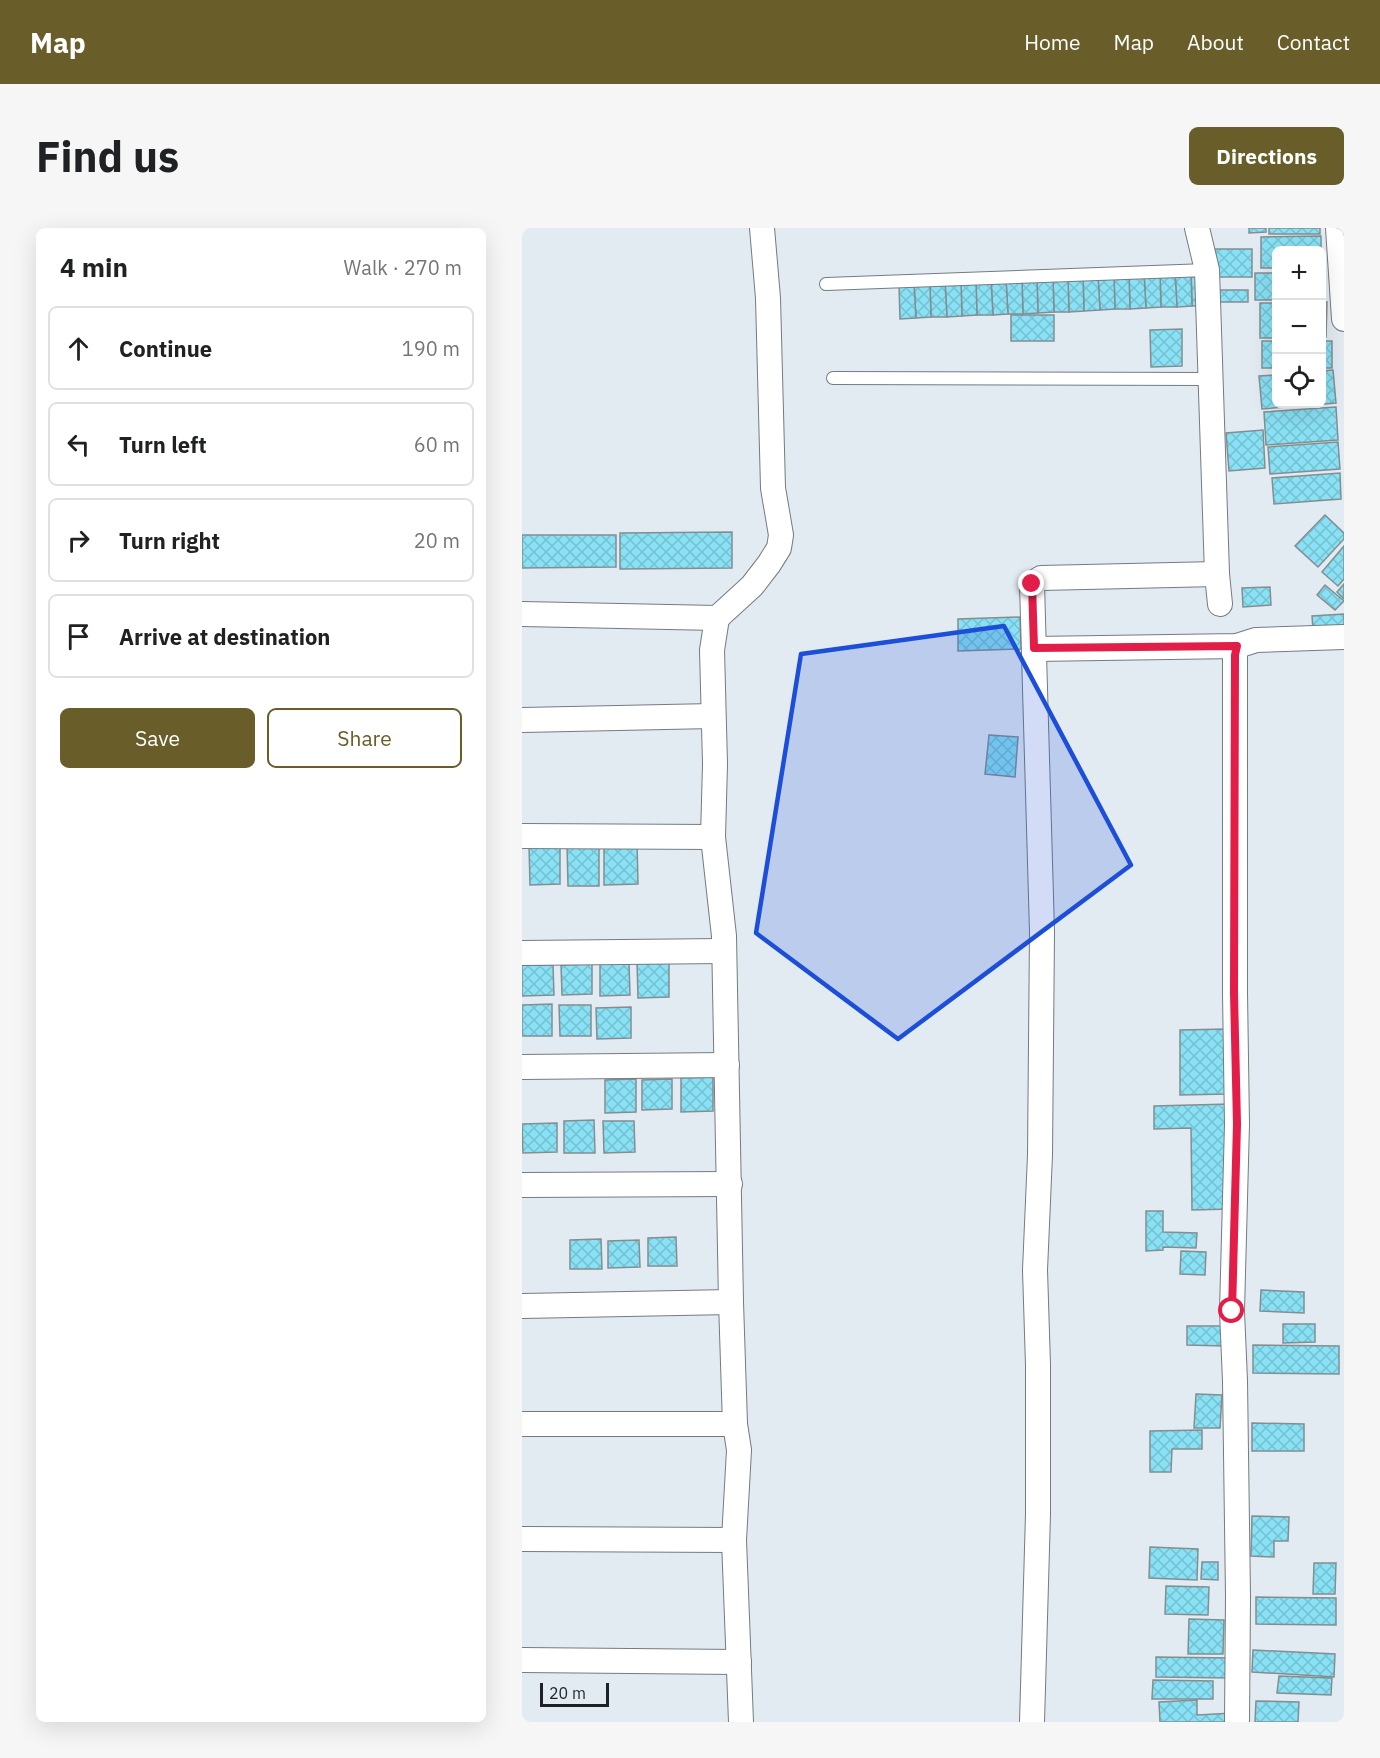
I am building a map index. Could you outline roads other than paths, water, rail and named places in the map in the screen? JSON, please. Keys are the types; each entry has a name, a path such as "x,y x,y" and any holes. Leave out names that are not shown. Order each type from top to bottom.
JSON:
{"street":[{"path":"741,1722 734,1540 740,1450 735,1424 731,1302 724,936 714,837 712,650 717,618 752,586 769,564 779,548 781,535 773,488 768,298 762,228"},
{"path":"1197,228 1207,270 1209,379 1220,604"},
{"path":"1338,228 1344,319"},
{"path":"1032,1722 1038,1503 1035,1270 1040,1155 1042,966 1032,584 1041,578 1217,574"},
{"path":"522,614 717,618"},
{"path":"1034,648 1237,646 1256,640 1344,637"},
{"path":"1237,646 1235,666 1234,993 1237,1124 1232,1311 1238,1596 1237,1722"},
{"path":"522,720 713,716"},
{"path":"522,836 714,837"},
{"path":"522,953 723,951"},
{"path":"522,1067 727,1065"},
{"path":"522,1185 730,1184"},
{"path":"522,1306 731,1302"},
{"path":"522,1424 735,1424"},
{"path":"522,1539 734,1540"},
{"path":"522,1660 739,1662"}],"lane":[{"path":"826,284 1207,270"},
{"path":"833,378 1209,379"}]}
